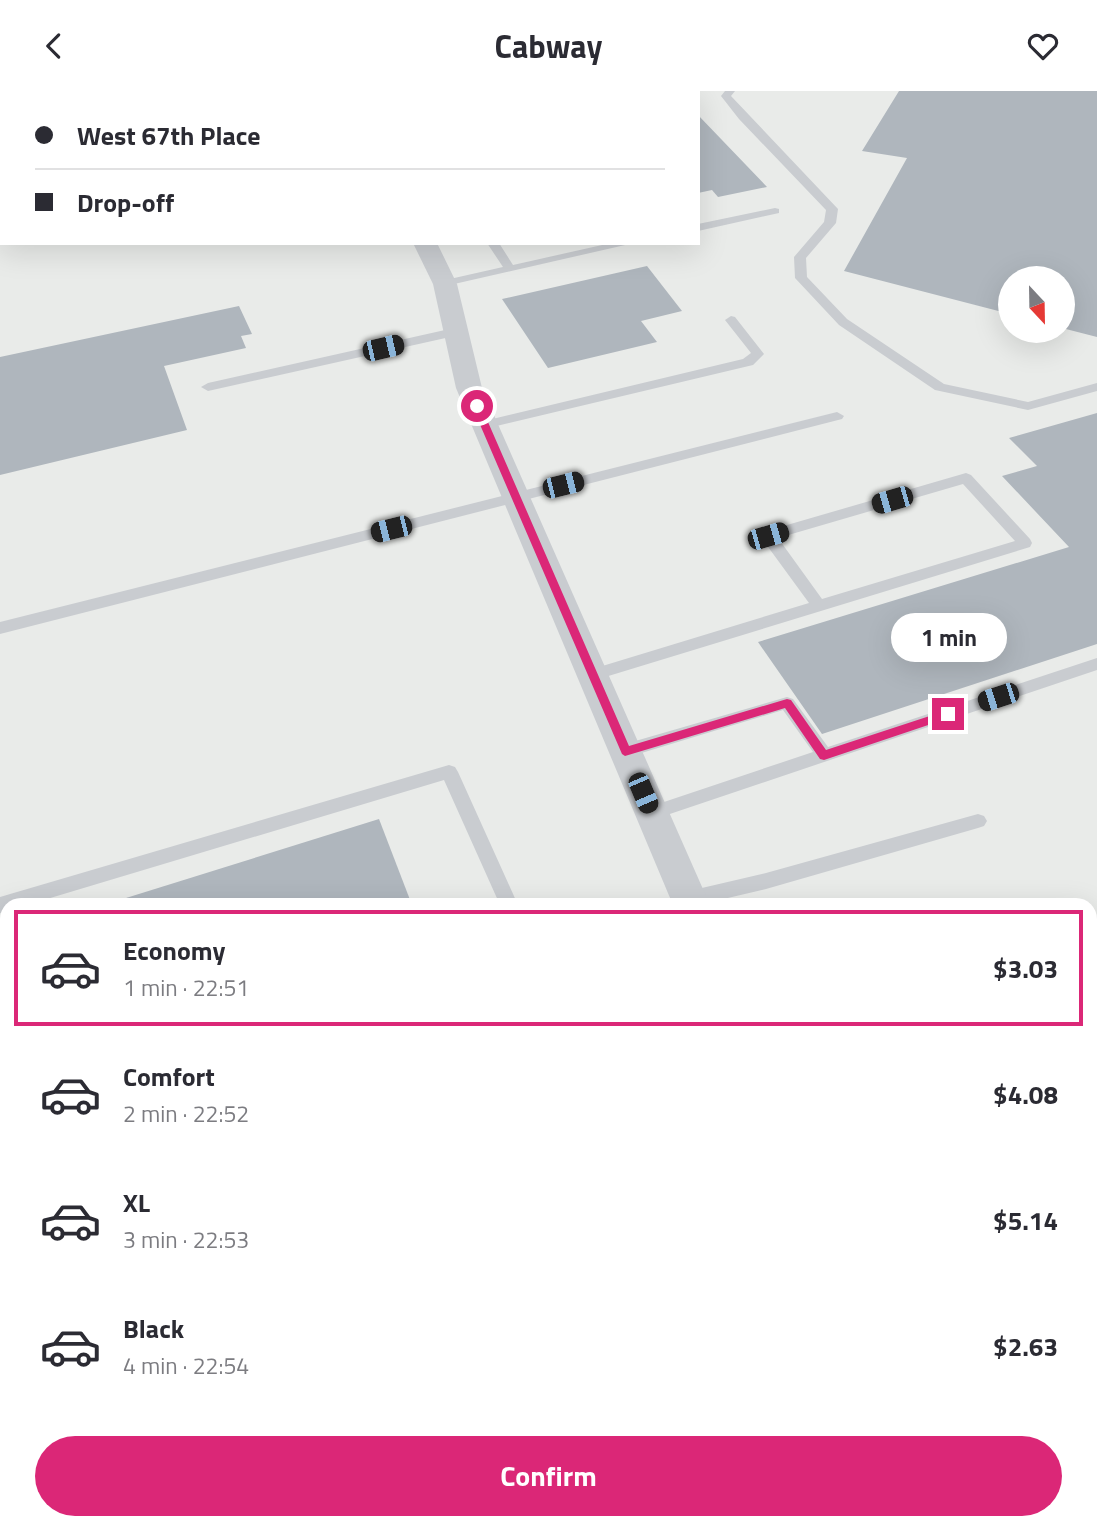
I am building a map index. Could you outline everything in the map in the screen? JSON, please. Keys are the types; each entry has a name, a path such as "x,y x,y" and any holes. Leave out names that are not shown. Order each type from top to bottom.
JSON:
{"street":[{"path":"426,245 445,283 454,332 469,388 689,898"}],"lane":[{"path":"725,93 743,117 832,209 830,223 800,257 802,278 843,321 940,387 1028,406 1097,387"},
{"path":"700,228 775,211"},
{"path":"494,245 510,269"},
{"path":"445,283 619,245"},
{"path":"485,425 748,362 758,354 731,320"},
{"path":"208,387 454,332"},
{"path":"0,628 837,416"},
{"path":"592,675 1025,543 966,478 768,536 819,605"},
{"path":"652,813 1097,663"},
{"path":"625,751 787,703 824,755"},
{"path":"24,898 449,772 506,898"},
{"path":"705,898 978,821"}],"shaded area":[{"path":"700,91 1097,91 1097,898 0,898 0,245 700,245"}],"building":[{"path":"899,91 1097,91 1097,337 1075,331 1075,266 998,266 998,311 844,271 907,158 862,151"},
{"path":"700,117 767,187 718,197 712,190 700,193"},
{"path":"647,266 682,311 641,321 657,342 548,368 502,299"},
{"path":"239,306 252,334 241,336 246,348 164,366 187,430 0,475 0,357"},
{"path":"1097,413 1097,644 822,734 758,642 1069,547 1002,476 1037,466 1009,438"},
{"path":"379,819 409,898 126,898"}],"route":[{"path":"477,406 625,751 787,703 824,755 948,714"}]}
